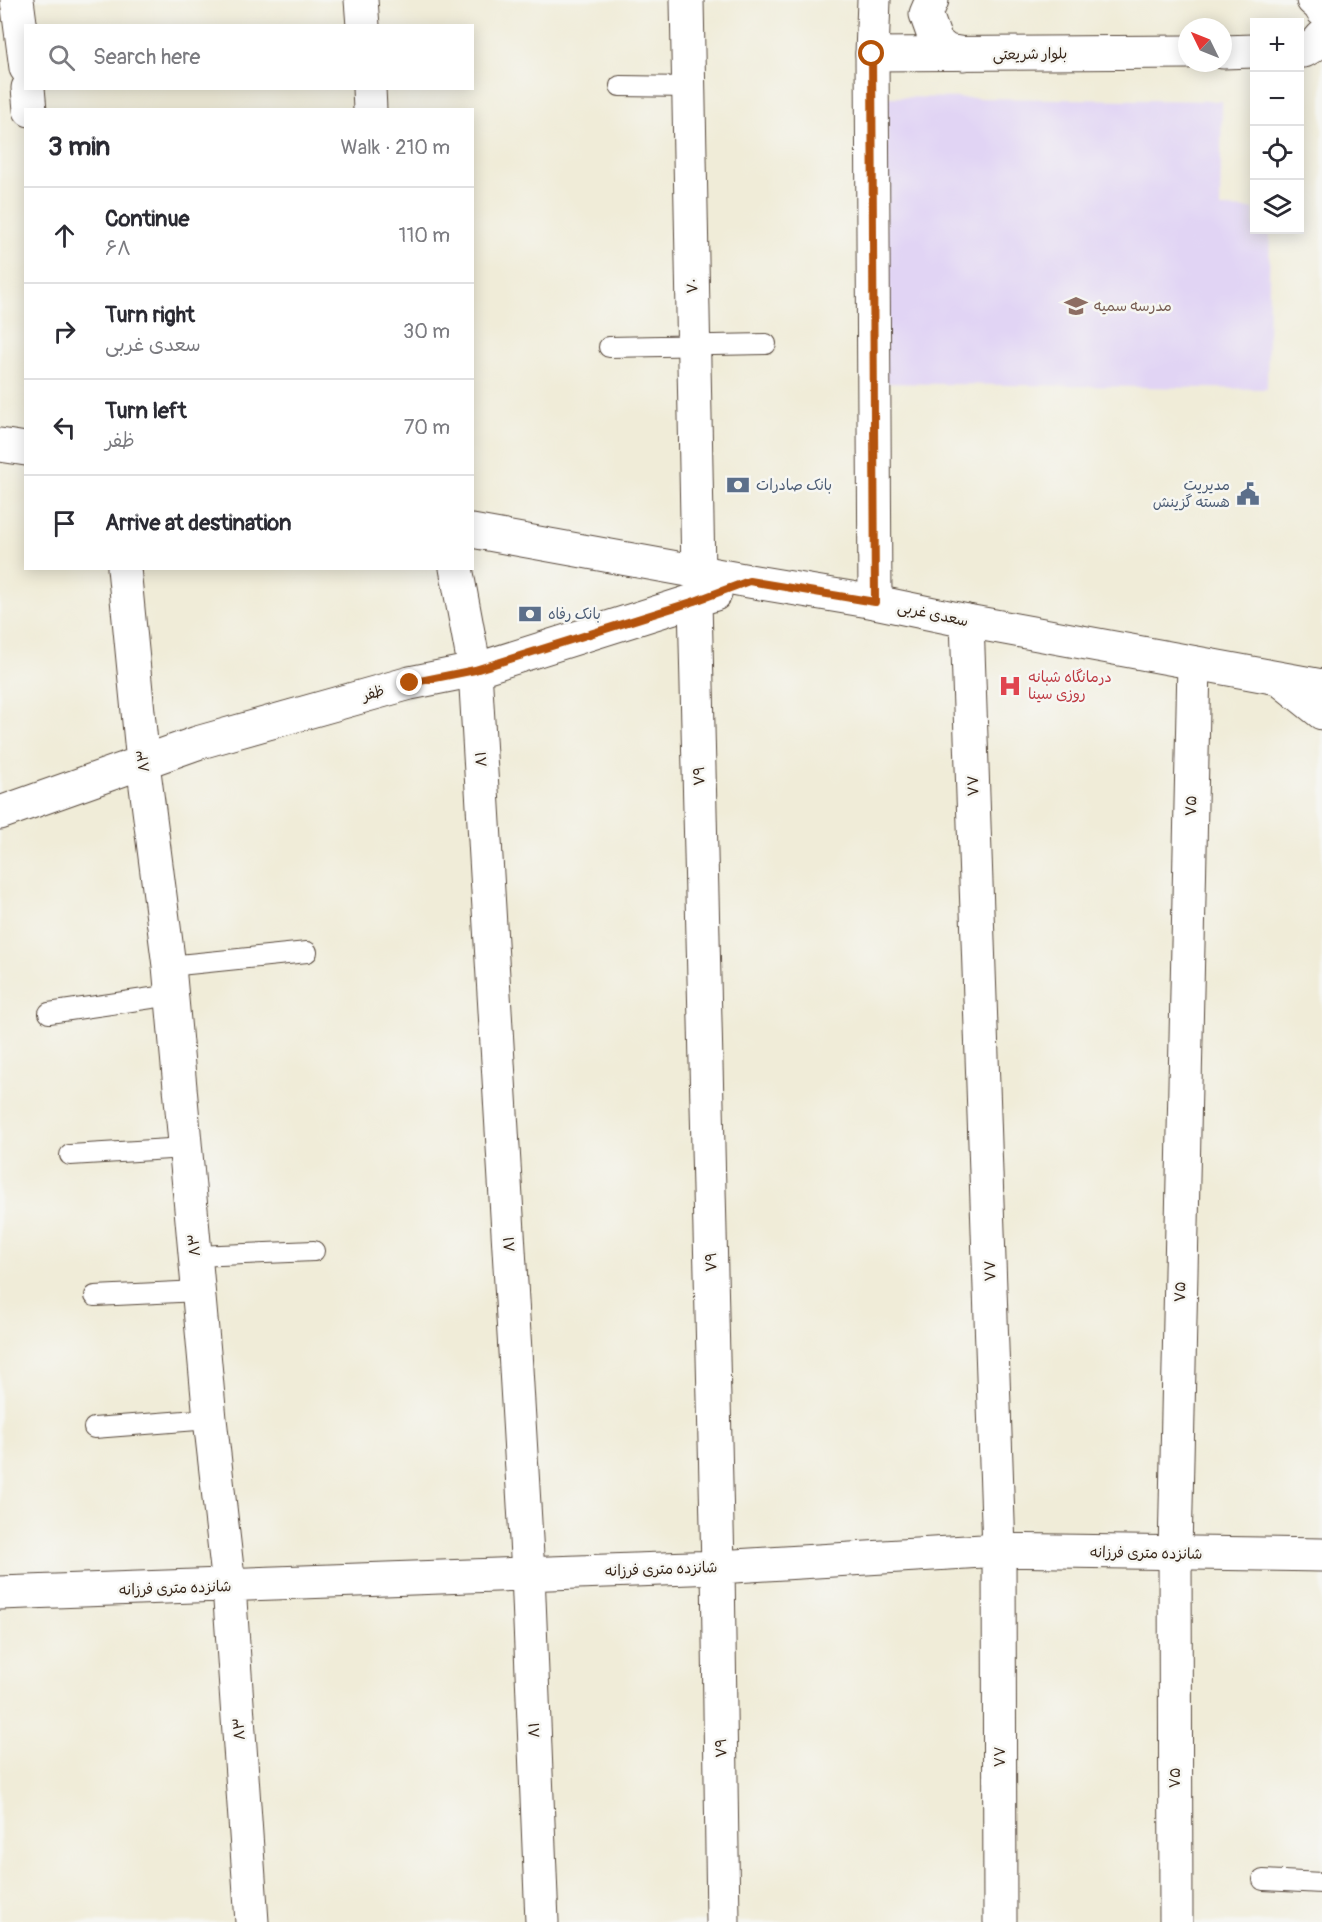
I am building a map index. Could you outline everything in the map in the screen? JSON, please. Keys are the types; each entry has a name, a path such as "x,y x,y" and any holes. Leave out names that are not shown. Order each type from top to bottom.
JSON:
{"street":[{"path":"17,0 24,53"},
{"path":"361,0 363,24"},
{"name":"۷۰","path":"687,0 697,587"},
{"path":"874,0 872,54 875,602"},
{"path":"932,0 926,14 936,42 947,51 968,54"},
{"path":"1313,0 1322,10"},
{"path":"1232,52 1250,51"},
{"name":"بلوار شریعتی","path":"872,54 1178,52"},
{"path":"28,90 30,108"},
{"path":"369,90 370,108"},
{"path":"0,445 24,449"},
{"name":"سعدی غربی","path":"474,531 697,587 749,581 875,602 1322,686"},
{"name":"۸۳","path":"124,570 143,763 171,981 210,1419 229,1586 252,1922"},
{"name":"۸۱","path":"456,570 475,670 528,1573 542,1922"},
{"name":"ظفر","path":"0,813 197,743 410,683 475,670 697,587"},
{"name":"۷۹","path":"697,587 718,1567 723,1922"},
{"name":"۷۷","path":"967,621 999,1550 1000,1922"},
{"name":"۷۵","path":"1176,1922 1174,1553 1194,663"},
{"path":"1278,678 1307,674 1322,665"},
{"path":"1278,678 1322,713"},
{"name":"شانزده متری فرزانه","path":"0,1593 718,1567 999,1550 1322,1555"}],"lane":[{"path":"620,86 689,87"},
{"path":"609,346 766,344"},
{"path":"49,1013 171,981 307,952"},
{"path":"70,1155 186,1148"},
{"path":"196,1256 314,1251"},
{"path":"95,1296 199,1291"},
{"path":"94,1428 210,1419"},
{"path":"1263,1880 1322,1883"}],"shaded area":[{"name":"مدرسه سمیه","path":"888,97 1222,101 1220,208 1250,209 1250,234 1270,234 1267,389 883,383"}],"place":[{"name":"مدرسه سمیه","path":"1076,306"},
{"name":"بانک صادرات","path":"738,485"},
{"name":"مدیریت هسته گزینش","path":"1248,494"},
{"name":"بانک رفاه","path":"530,614"},
{"name":"درمانگاه شبانه روزی سینا","path":"1010,686"}],"route":[{"path":"410,683 475,670 695,601 749,581 875,602 872,54"}]}
